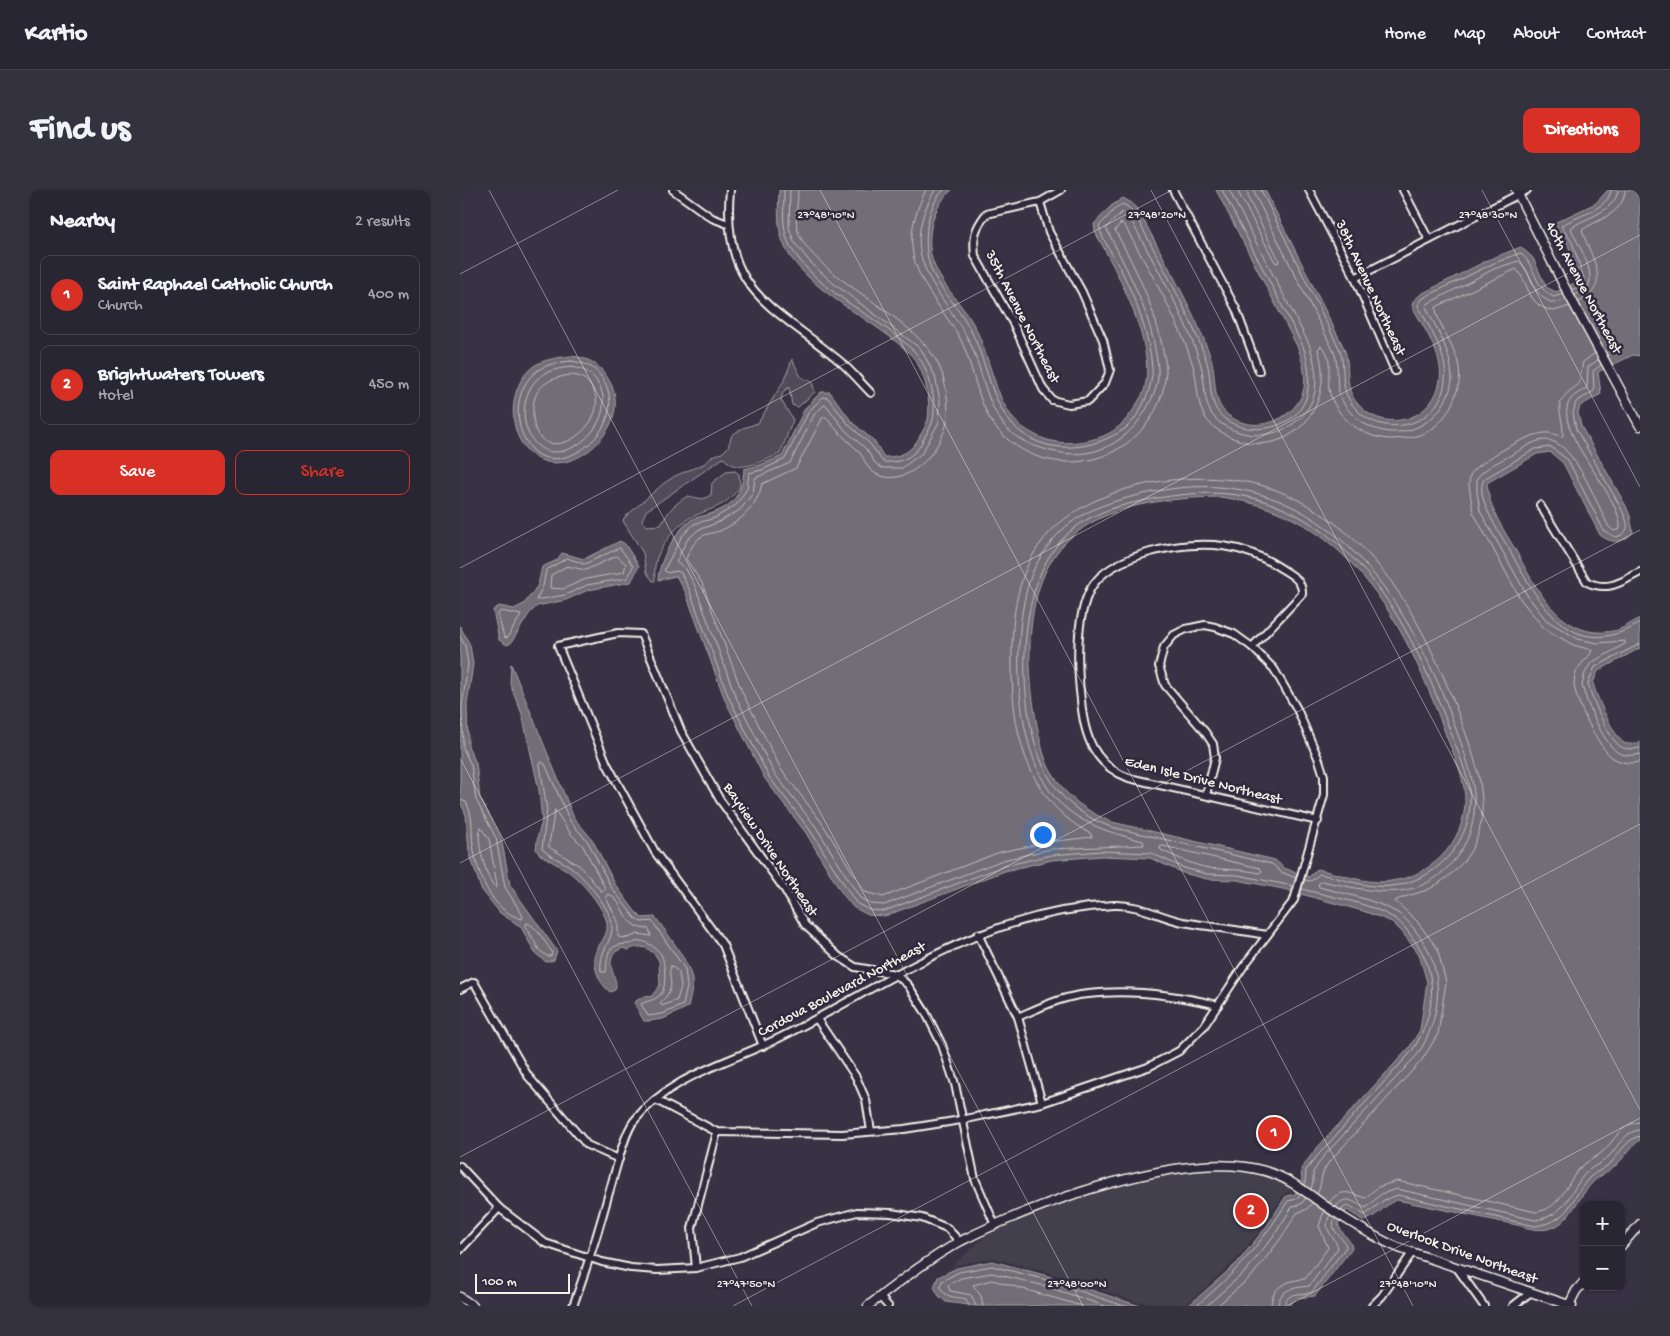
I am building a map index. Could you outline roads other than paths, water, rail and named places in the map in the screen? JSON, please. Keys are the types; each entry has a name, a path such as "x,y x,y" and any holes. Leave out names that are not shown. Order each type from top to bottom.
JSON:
{"street":[{"path":"673,190 712,218 728,224"},
{"path":"730,190 728,224 735,255 742,274 751,288 779,316 849,368 871,393"},
{"path":"1040,202 1061,190"},
{"path":"1173,190 1236,309 1259,371"},
{"name":"38th Avenue Northeast","path":"1309,190 1355,278 1395,371"},
{"path":"1403,190 1428,240"},
{"path":"1355,278 1517,193 1527,190"},
{"name":"40th Avenue Northeast","path":"1517,193 1561,280 1640,426"},
{"name":"35th Avenue Northeast","path":"1040,202 1048,232 1082,292 1103,340 1110,370 1105,383 1088,401 1081,403 1069,404 1052,400 1042,389 1014,326 974,256 972,244 977,226 986,214 1040,202"},
{"path":"1540,505 1588,582 1601,587 1615,586 1640,572"},
{"name":"Eden Isle Drive Northeast","path":"1252,648 1298,599 1302,589 1297,580 1290,574 1246,551 1221,546 1204,545 1143,554 1124,560 1104,572 1091,589 1086,600 1081,622 1079,685 1087,735 1097,756 1111,770 1129,778 1318,821"},
{"path":"656,1100 717,1132 842,1134 904,1129 961,1120 1042,1103 1148,1067 1179,1050 1204,1026 1267,935 1294,900 1323,803 1325,784 1319,760 1284,683 1266,660 1252,648 1225,630 1205,625 1186,629 1174,635 1168,641 1160,656 1159,666 1165,685 1213,744 1215,758 1206,795"},
{"name":"Bayview Drive Northeast","path":"763,1046 724,945 655,852 607,764 558,646 618,633 641,634 681,731 691,749 720,800 785,890 804,925 838,956 855,967 895,974"},
{"name":"Cordova Boulevard Northeast","path":"573,1306 590,1258 619,1159 633,1122 672,1086 763,1046 817,1019 895,974 978,934 1039,915 1115,905 1140,907 1181,921 1267,935"},
{"path":"978,934 1018,1017 1042,1103"},
{"path":"895,974 908,985 926,1013 942,1045 955,1084 961,1120 975,1179 995,1225"},
{"path":"460,989 474,982 528,1076 587,1145 619,1159"},
{"path":"1018,1017 1057,1001 1088,994 1177,996 1218,1005"},
{"path":"817,1019 856,1077 866,1100 871,1131"},
{"path":"696,1268 692,1228 717,1132"},
{"path":"460,1166 499,1208 545,1243 590,1258 648,1269 696,1268 740,1257 817,1223 857,1212 891,1213 922,1218 947,1228 960,1242"},
{"name":"Overlook Drive Northeast","path":"868,1306 919,1268 960,1242 995,1225 1054,1201 1169,1169 1239,1166 1266,1171 1296,1186 1344,1218 1387,1243 1571,1306"},
{"path":"460,1250 499,1208"},
{"path":"1625,1241 1640,1224"},
{"path":"1372,1306 1382,1296 1412,1253"},
{"path":"1457,1268 1484,1306"},
{"path":"1571,1306 1576,1291 1580,1286"},
{"path":"1513,1306 1531,1292"},
{"path":"460,1296 473,1306"},
{"path":"880,1298 888,1306"}],"water":[{"path":"779,190 952,190 946,195 934,216 930,232 932,260 942,281 976,329 1001,398 1012,417 1024,428 1040,437 1065,443 1098,438 1114,430 1124,422 1144,390 1147,369 1140,329 1123,286 1095,232 1094,224 1111,206 1123,198 1132,203 1141,215 1196,322 1211,358 1215,389 1223,410 1237,421 1257,424 1277,420 1294,408 1303,393 1305,380 1303,367 1298,348 1216,190 1265,190 1344,348 1349,387 1354,399 1364,410 1377,417 1403,420 1416,415 1427,407 1435,395 1440,380 1439,361 1436,352 1412,306 1413,301 1421,294 1490,259 1521,247 1533,258 1546,287 1556,292 1579,281 1568,244 1554,223 1596,203 1608,190 1640,190 1640,356 1633,355 1598,372 1601,394 1580,406 1578,413 1581,426 1626,506 1633,532 1621,541 1609,540 1600,535 1563,463 1550,452 1537,454 1487,483 1493,510 1531,579 1552,608 1564,619 1578,628 1594,632 1613,631 1623,628 1640,618 1640,648 1598,671 1593,683 1615,733 1624,743 1634,744 1640,742 1640,1140 1617,1165 1594,1181 1571,1212 1557,1226 1547,1229 1534,1229 1397,1200 1364,1221 1347,1210 1338,1223 1350,1241 1352,1248 1315,1296 1297,1298 1288,1306 1188,1306 1237,1263 1266,1227 1286,1196 1295,1194 1302,1181 1301,1169 1315,1150 1409,1048 1420,1030 1427,982 1419,954 1402,932 1392,922 1363,911 1283,889 1237,880 1207,879 1183,873 1150,858 1102,856 1052,860 1005,871 885,916 868,915 853,907 841,892 806,833 765,779 725,700 685,591 676,576 658,580 661,564 668,547 685,525 695,518 718,511 731,503 739,492 744,469 782,456 805,408 821,392 830,392 852,422 875,442 884,457 901,455 909,450 917,441 927,421 929,403 926,385 920,368 910,354 881,330 818,286 792,259 783,243 779,226","holes":["1220,497 1237,500 1285,515 1314,532 1341,553 1360,572 1376,593 1391,615 1417,663 1459,770 1465,795 1463,818 1451,844 1442,856 1419,872 1406,878 1382,882 1373,882 1317,869 1309,877 1284,868 1275,860 1112,822 1094,814 1078,803 1058,782 1049,768 1038,730 1034,707 1030,656 1031,629 1035,603 1042,579 1053,557 1069,539 1085,527 1102,517 1120,510 1160,501 1180,499"]},
{"path":"571,356 590,361 604,372 611,384 615,403 612,422 602,439 587,452 570,461 552,463 535,457 521,442 514,422 514,400 522,379 529,370 545,361"},
{"path":"620,541 625,544 639,566 631,582 588,590 566,600 537,606 529,614 511,643 507,645 499,640 493,610 499,606 514,609 524,604 538,585 542,567 557,560 562,553 584,559"},
{"path":"460,626 470,645 473,664 467,705 468,746 476,763 480,798 501,837 510,885 557,951 554,960 546,962 535,953 521,927 500,913 481,889 469,852 466,815 460,801"},
{"path":"511,664 574,818 592,839 615,884 634,910 642,918 655,917 677,947 691,973 692,983 688,1007 663,1019 644,1021 635,1005 636,1001 644,996 651,997 660,985 659,961 656,956 650,950 640,947 628,950 622,948 614,953 611,964 616,986 615,990 610,992 601,982 595,963 597,950 607,929 605,916 591,895 574,876 539,854 536,849 542,821 539,790 522,714 510,684"},
{"path":"992,1261 1048,1276 1137,1305 1147,1306 976,1306 946,1302 939,1296 934,1287 938,1277 957,1268"}],"place":[{"name":"Saint Raphael Catholic Church","path":"1274,1133"},
{"name":"Brightwaters Towers","path":"1251,1211"}]}
